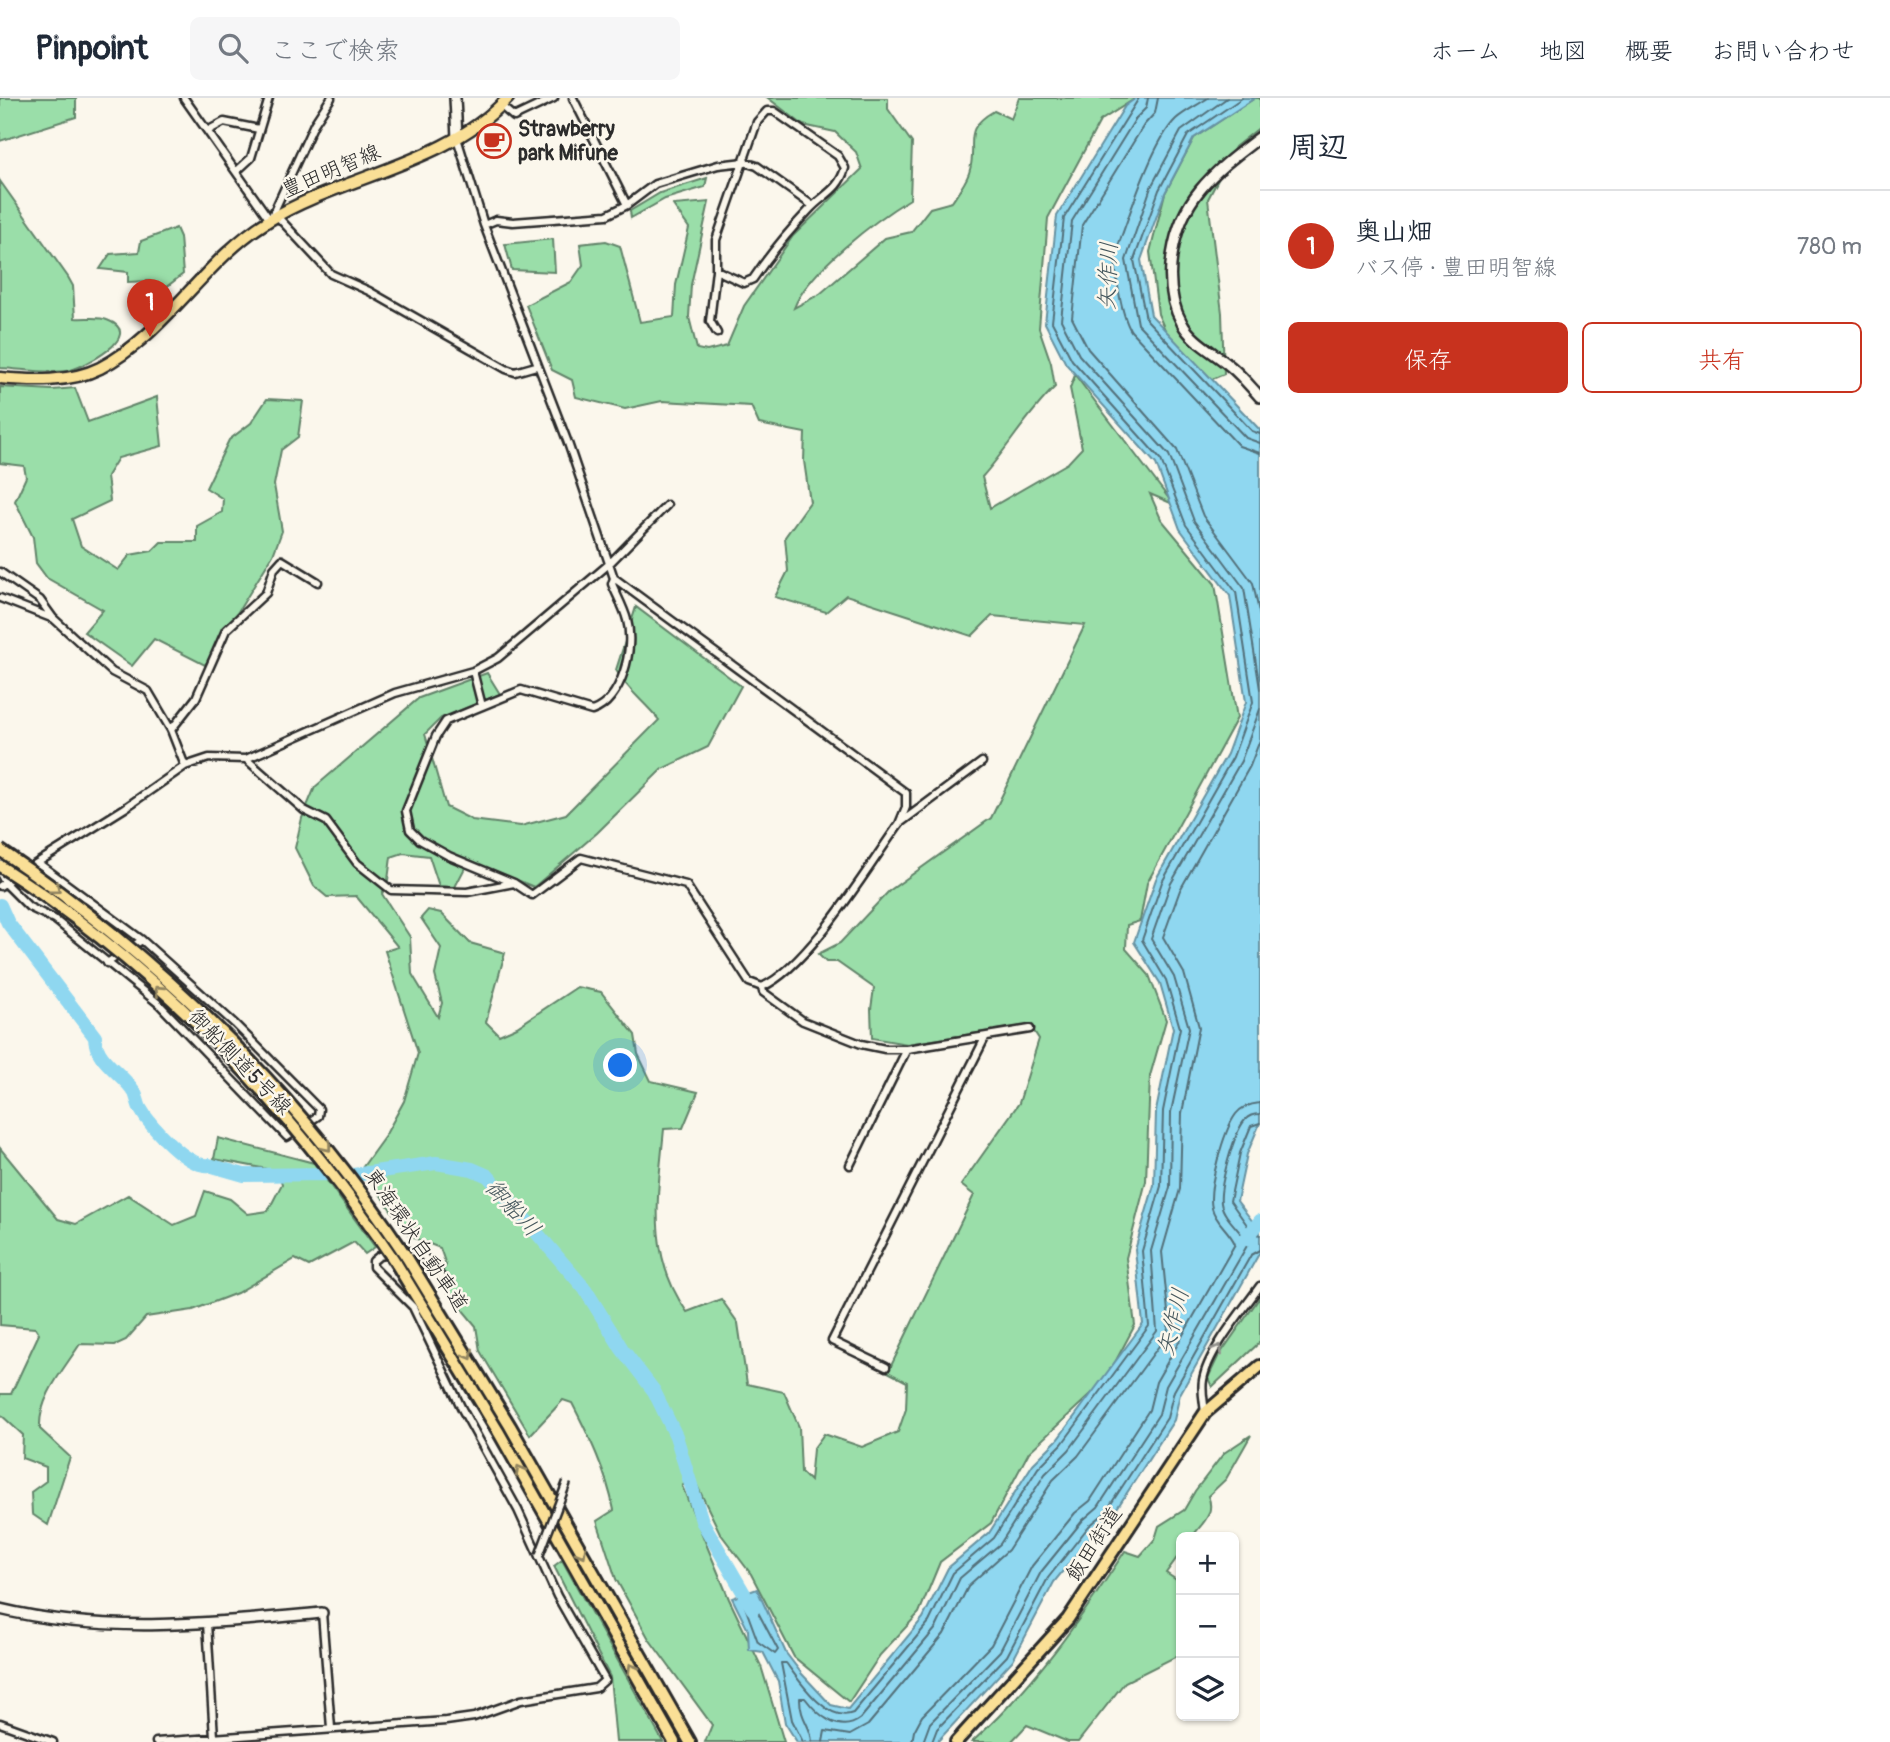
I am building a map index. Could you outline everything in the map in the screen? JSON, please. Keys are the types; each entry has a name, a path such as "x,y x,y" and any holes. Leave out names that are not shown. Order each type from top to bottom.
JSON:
{"highway":[{"name":"東海環状自動車道","path":"0,850 75,903 130,948 223,1032 331,1152 406,1256 510,1426 690,1742"},
{"name":"東海環状自動車道","path":"0,866 111,949 229,1056 320,1159 396,1263 491,1419 674,1742"},
{"name":"飯田街道","path":"956,1742 1068,1619 1205,1413 1260,1366"}],"main road":[{"name":"豊田明智線","path":"0,378 26,380 72,377 97,370 121,356 209,268 247,235 309,198 457,138 508,98"}],"street":[{"path":"184,98 274,218 331,274 369,291 506,369 515,372 536,366"},
{"path":"237,170 251,158 269,98"},
{"path":"274,218 314,124 331,98"},
{"path":"455,98 457,138 484,225 536,366 568,443 614,578 900,786 908,800 899,824 812,942 773,982 762,987 749,982 686,886 581,858 532,895 514,883 449,856 420,840 410,830 406,811 436,736 446,721 521,690 581,709 592,711 602,707 614,691 628,659 628,621 612,584 614,578"},
{"path":"500,106 514,117 554,98"},
{"path":"573,98 627,205"},
{"path":"716,270 744,283 753,279 813,206 836,188 845,168 838,156 774,111 766,111 757,122 716,240 716,270 710,321 717,333"},
{"path":"209,130 224,122 259,129"},
{"path":"1260,136 1225,164 1199,192 1185,214 1175,241 1171,286 1181,323 1260,397"},
{"path":"484,225 496,220 513,222 607,215 627,205 655,184 718,165 744,162 757,166 813,206"},
{"path":"2,884 125,808 185,766 209,758 246,759 395,693 473,671 498,658 609,564 667,505"},
{"path":"171,730 196,698 226,631 266,593 274,569 282,560 318,582"},
{"path":"0,572 40,600 53,618 112,672 148,691 171,730 185,766"},
{"path":"0,598 53,618"},
{"path":"473,671 482,706"},
{"path":"246,759 304,810 326,821 357,863 391,890 467,892 514,883"},
{"path":"899,824 982,762"},
{"name":"御船側道5号線","path":"0,873 2,884 29,907 54,919 159,1004 204,1047 288,1137 318,1116 319,1109 235,1024 142,940 38,863"},
{"path":"107,963 142,940"},
{"path":"762,987 763,992 803,1021 862,1044 885,1049 907,1049 1030,1029"},
{"path":"204,1047 235,1024"},
{"path":"886,1367 832,1342 985,1038"},
{"path":"850,1165 907,1049"},
{"path":"156,1742 446,1721 474,1717 521,1700 600,1686 605,1680 557,1596 540,1556 462,1409 413,1307 373,1267 373,1261 379,1256 419,1251 446,1282"},
{"path":"1205,1413 1202,1391 1204,1375 1218,1348 1260,1286"},
{"path":"540,1556 567,1482"},
{"path":"0,1609 93,1625 207,1623 321,1614 331,1728"},
{"path":"207,1623 214,1737"},
{"path":"0,1723 53,1742"}],"green space":[{"path":"0,98 76,98 76,117 0,141"},
{"path":"768,98 888,98 888,109 912,143 910,199 845,247 813,279 794,308 820,294 885,238 911,232 930,208 952,202 964,184 972,163 973,132 983,118 994,111 1011,119 1019,98 1136,98 1100,121 1048,218 1039,328 1051,363 1055,387 982,477 990,508 1068,463 1082,448 1070,388 1075,375 1173,504 1150,494 1161,519 1215,584 1237,718 1147,883 1140,921 1127,925 1126,949 1149,975 1166,1020 1150,1076 1146,1181 1126,1258 1135,1325 1105,1381 1029,1452 991,1523 940,1562 919,1613 880,1655 849,1702 794,1657 751,1574 720,1533 693,1477 682,1486 729,1599 761,1666 784,1742 705,1742 712,1725 649,1639 616,1579 597,1521 614,1510 611,1496 597,1455 572,1403 563,1400 530,1435 480,1351 476,1326 437,1279 446,1265 440,1248 409,1236 362,1168 385,1136 404,1101 418,1053 385,951 398,947 356,896 327,897 314,886 295,848 302,818 315,787 419,698 487,673 500,694 441,718 425,734 446,807 472,820 521,826 566,814 659,720 625,684 616,670 636,607 741,686 708,747 662,769 597,833 534,887 469,860 455,887 439,886 429,856 403,853 391,857 388,880 382,894 410,937 412,974 438,1017 442,1003 435,975 441,948 421,918 428,910 441,913 470,943 505,953 486,1022 499,1035 517,1027 577,987 601,992 635,1035 638,1054 651,1081 698,1092 683,1128 664,1129 658,1224 665,1268 687,1312 721,1299 738,1323 747,1384 784,1392 799,1427 801,1472 810,1481 813,1449 824,1434 862,1447 898,1432 906,1409 907,1382 888,1372 974,1195 961,1185 1019,1103 1039,1039 1030,1025 907,1044 872,1038 871,1009 874,988 837,962 826,962 818,954 840,943 889,891 991,818 1085,625 992,616 972,636 846,595 826,612 775,597 788,571 785,537 810,502 804,461 805,433 759,424 751,406 662,401 625,409 576,397 572,380 552,370 526,305 571,282 583,265 580,244 606,241 620,246 640,322 674,317 676,285 689,228 673,205 709,202 691,285 689,317 697,349 707,351 727,346 744,306 793,236 862,169 856,152 835,132 803,125"},
{"path":"1255,98 1260,98 1260,127 1235,147 1208,199 1222,313 1224,374 1196,386 1181,366 1158,314 1150,252 1165,193 1194,138"},
{"path":"707,178 705,187 665,199 631,218 630,211 660,193"},
{"path":"0,181 73,286 75,318 103,319 118,326 120,334 108,350 74,369 41,372 0,368"},
{"path":"176,228 180,237 183,274 165,288 149,281 128,282 128,272 100,269 110,254 139,252 141,241"},
{"path":"553,239 555,272 512,270 505,244"},
{"path":"0,387 52,390 75,388 88,422 157,397 162,446 118,458 107,476 110,501 72,519 81,546 118,570 130,555 152,551 161,542 197,542 197,526 222,512 223,499 206,488 229,440 251,423 267,399 303,401 298,437 281,450 274,485 282,531 273,555 205,665 154,639 132,666 84,632 103,610 47,578 36,563 33,537 15,501 26,477 24,466 0,463"},
{"path":"218,1138 314,1163 375,1247 365,1254 354,1242 309,1266 295,1259 237,1293 193,1310 146,1317 126,1340 115,1345 80,1344 53,1384 40,1417 40,1429 70,1457 48,1525 32,1514 31,1492 46,1481 46,1467 22,1458 23,1435 0,1414 0,1394 11,1394 39,1334 35,1328 0,1325 0,1148 58,1219 76,1224 128,1195 174,1225 196,1216 205,1191 230,1199 248,1214 268,1211 282,1184 278,1171 214,1159"},
{"path":"1260,1297 1260,1342 1212,1387 1208,1378 1218,1357"},
{"path":"1251,1435 1226,1479 1208,1496 1209,1513 1196,1532 1176,1532 1176,1559 1166,1573 1176,1580 1176,1656 1125,1682 1078,1742 1068,1742 1027,1725 1011,1742 972,1742 995,1721 1036,1675 1091,1602 1125,1551 1140,1556 1155,1539 1159,1526 1184,1510 1224,1453"},
{"path":"562,1560 663,1742 616,1742 610,1677 554,1566"}],"water":[{"name":"矢作川","path":"1136,98 1255,98 1194,138 1165,193 1141,260 1151,315 1260,430 1260,1123 1247,1154 1237,1201 1260,1231 1260,1252 1180,1394 1174,1420 1110,1519 1095,1531 1054,1582 1013,1660 937,1742 797,1742 785,1723 778,1681 763,1652 749,1650 748,1630 732,1598 757,1589 786,1653 831,1705 848,1709 923,1618 948,1568 989,1533 1033,1464 1057,1440 1143,1324 1135,1250 1154,1185 1156,1111 1173,1028 1160,983 1134,942 1156,879 1227,754 1246,702 1230,596 1180,529 1156,464 1066,364 1045,323 1057,216 1125,106"}],"waterway":[{"name":"御船川","path":"0,905 8,923 95,1037 104,1060 135,1093 145,1116 170,1144 191,1160 244,1175 329,1174 340,1177 436,1163 472,1169 488,1176 585,1289 622,1349 654,1391 676,1436 702,1521 753,1609"},
{"path":"1246,1239 1260,1221"}],"place":[{"name":"Strawberry park Mifune","path":"494,141"},
{"name":"奥山畑","path":"150,337"}]}
